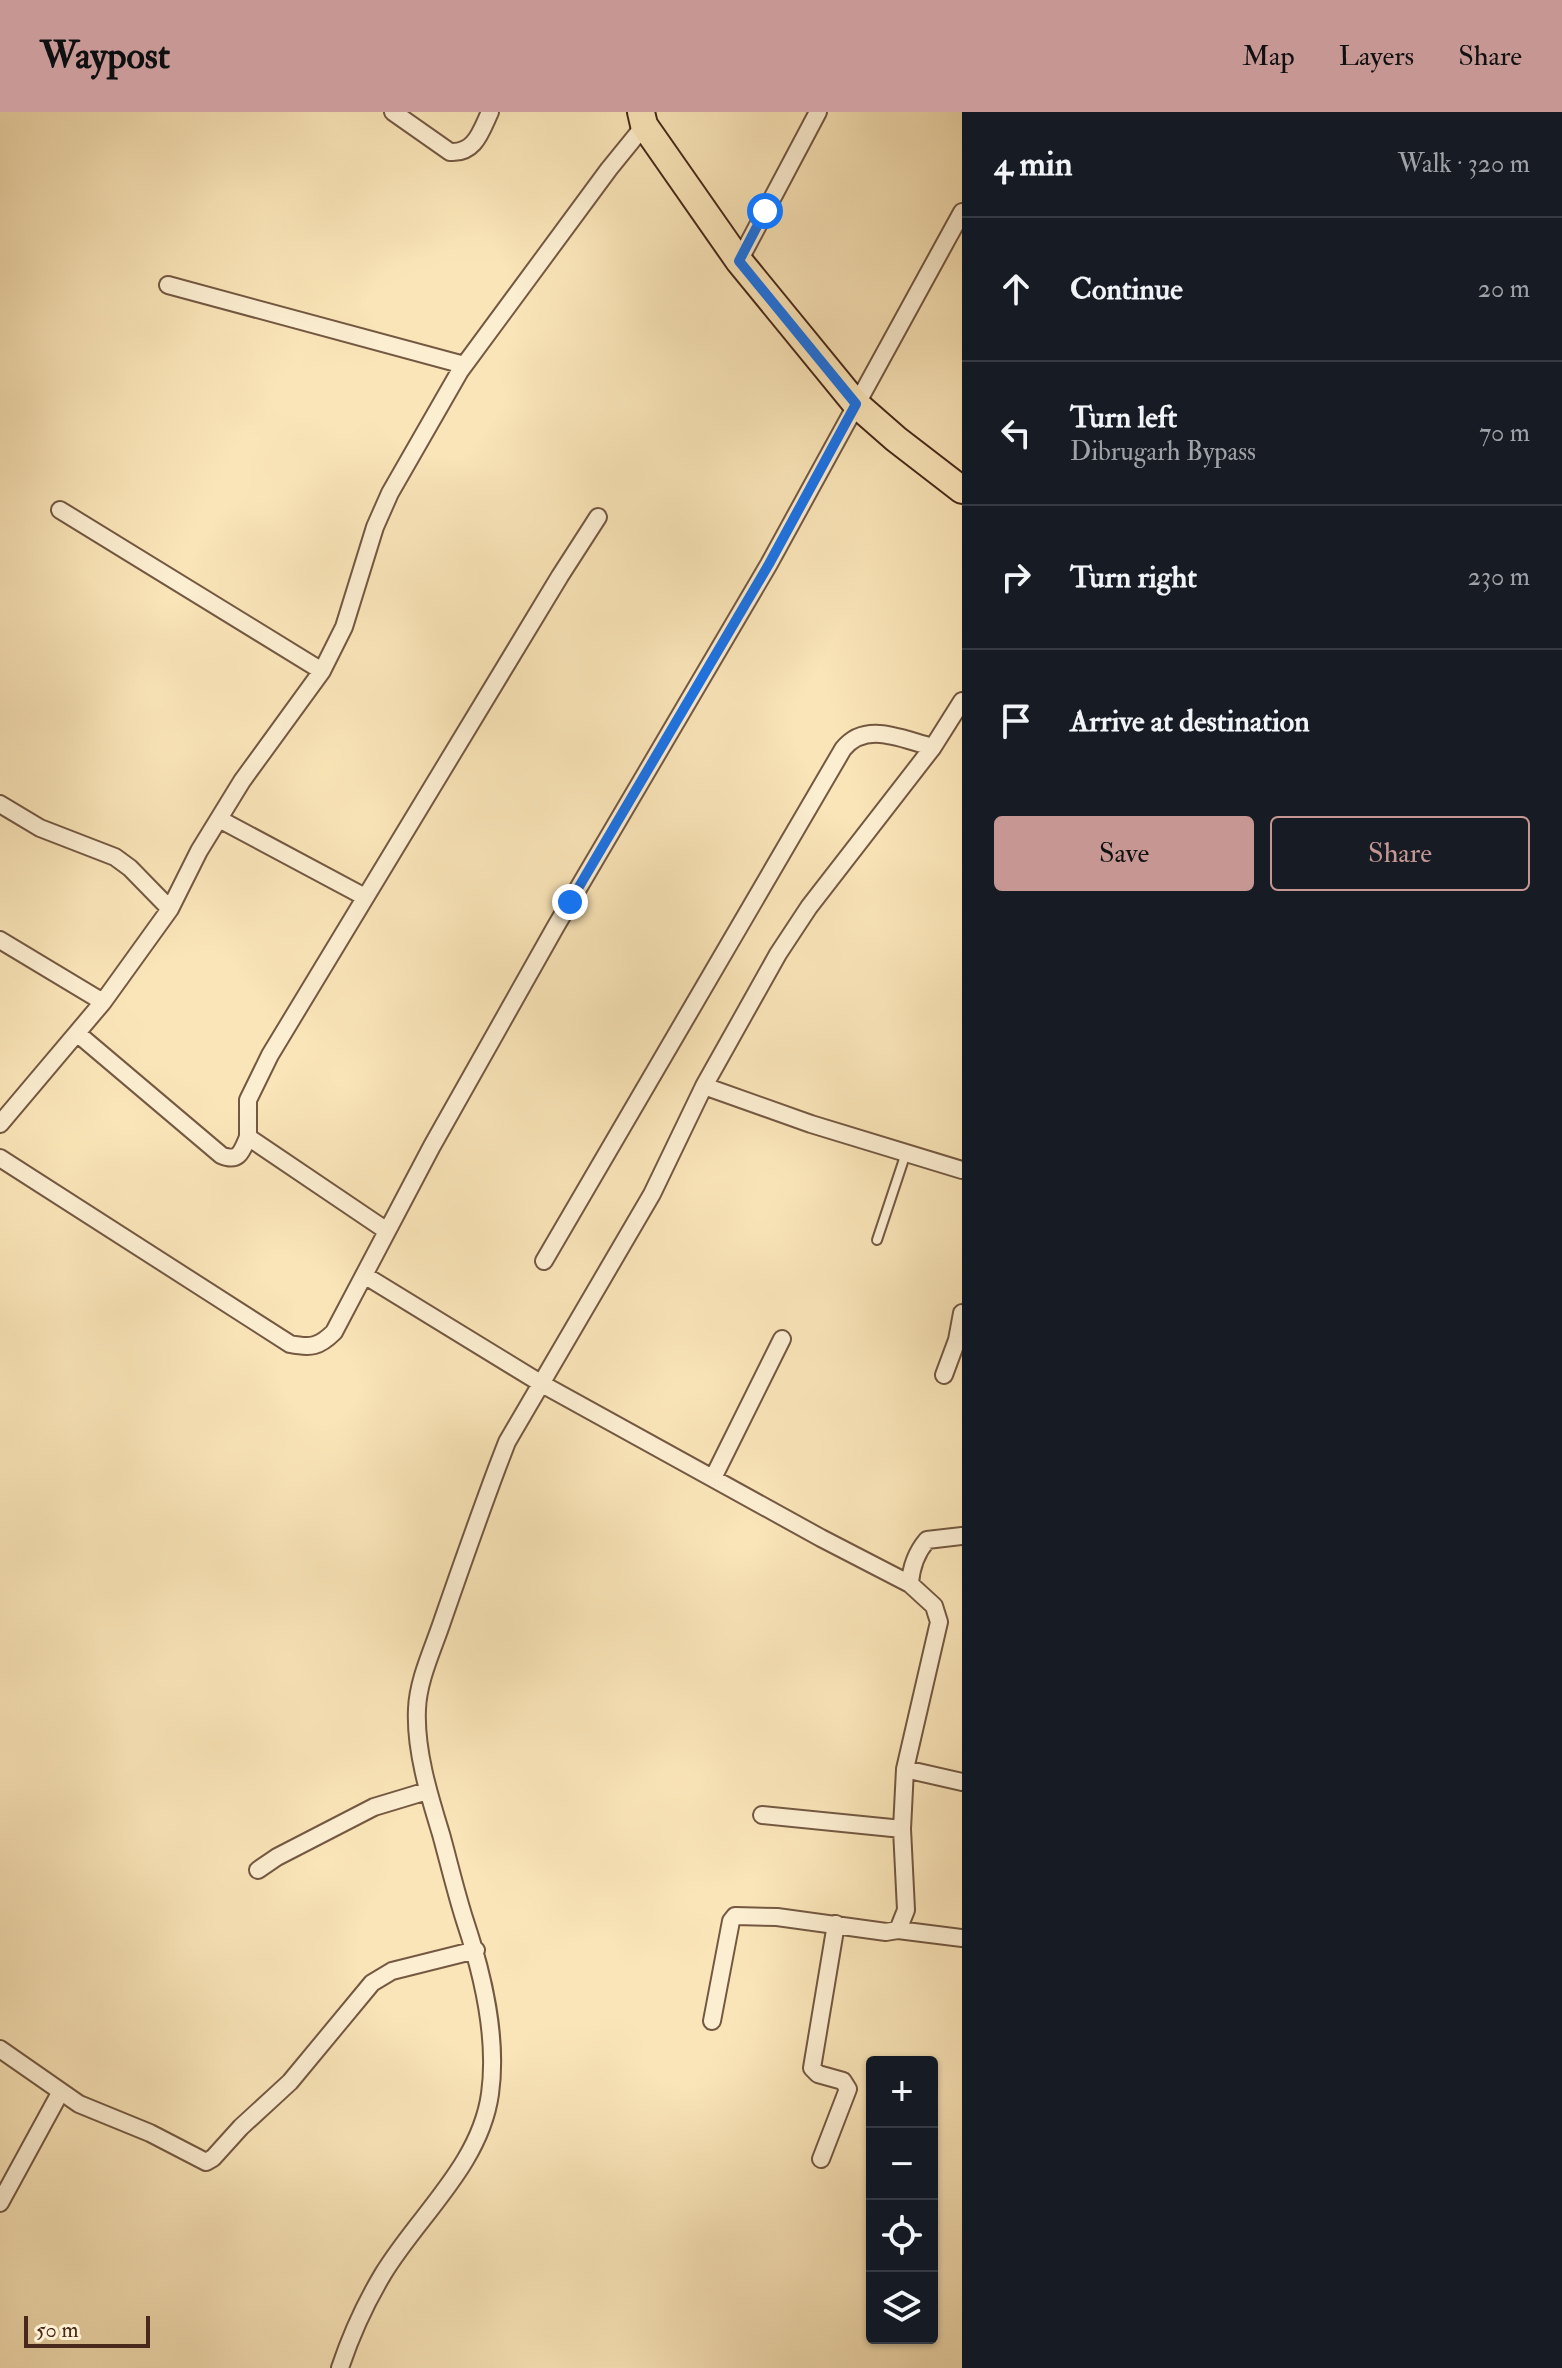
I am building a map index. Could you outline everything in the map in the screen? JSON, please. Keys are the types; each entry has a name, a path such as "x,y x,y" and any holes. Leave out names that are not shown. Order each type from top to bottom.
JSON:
{"main road":[{"path":"646,116 739,261 856,404 962,490"}],"street":[{"path":"393,112 450,152 461,153 477,139 490,112"},
{"path":"739,261 818,112"},
{"path":"0,1124 78,1034 138,957 170,909 219,819 278,730 322,671 344,627 375,527 390,493 464,365 646,116"},
{"path":"0,1158 290,1344 309,1348 321,1345 334,1332 556,926 769,564 962,212"},
{"path":"168,285 464,365"},
{"path":"60,510 322,671"},
{"path":"78,1034 221,1155 233,1159 238,1157 248,1137 252,1089 365,897 598,517"},
{"path":"340,2368 352,2331 383,2273 459,2171 489,2098 491,2046 476,1950 427,1791 417,1710 423,1680 497,1468 507,1442 652,1194 704,1086 794,927 933,747 962,701"},
{"path":"544,1261 843,749 851,740 876,732 933,747"},
{"path":"0,804 40,828 115,857 170,909"},
{"path":"219,819 365,897"},
{"path":"0,940 103,1002"},
{"path":"704,1086 811,1124 962,1170"},
{"path":"248,1137 387,1231"},
{"path":"364,1275 542,1384 910,1584 934,1606 939,1622 905,1769 902,1829 906,1910 898,1930"},
{"path":"944,1375 957,1340 962,1313"},
{"path":"713,1478 782,1339"},
{"path":"910,1584 915,1556 927,1540 962,1536"},
{"path":"905,1769 962,1782"},
{"path":"258,1870 374,1807 427,1791"},
{"path":"762,1815 902,1829"},
{"path":"712,2021 733,1917 762,1916 962,1938"},
{"path":"821,2159 848,2089 843,2081 815,2073 812,2068 836,1924"},
{"path":"0,2049 60,2093 206,2162 290,2082 372,1983 392,1971 476,1950"},
{"path":"0,2203 60,2093"}],"lane":[{"path":"877,1240 907,1153"}],"route":[{"path":"570,902 769,564 856,404 739,261 765,211"}]}
